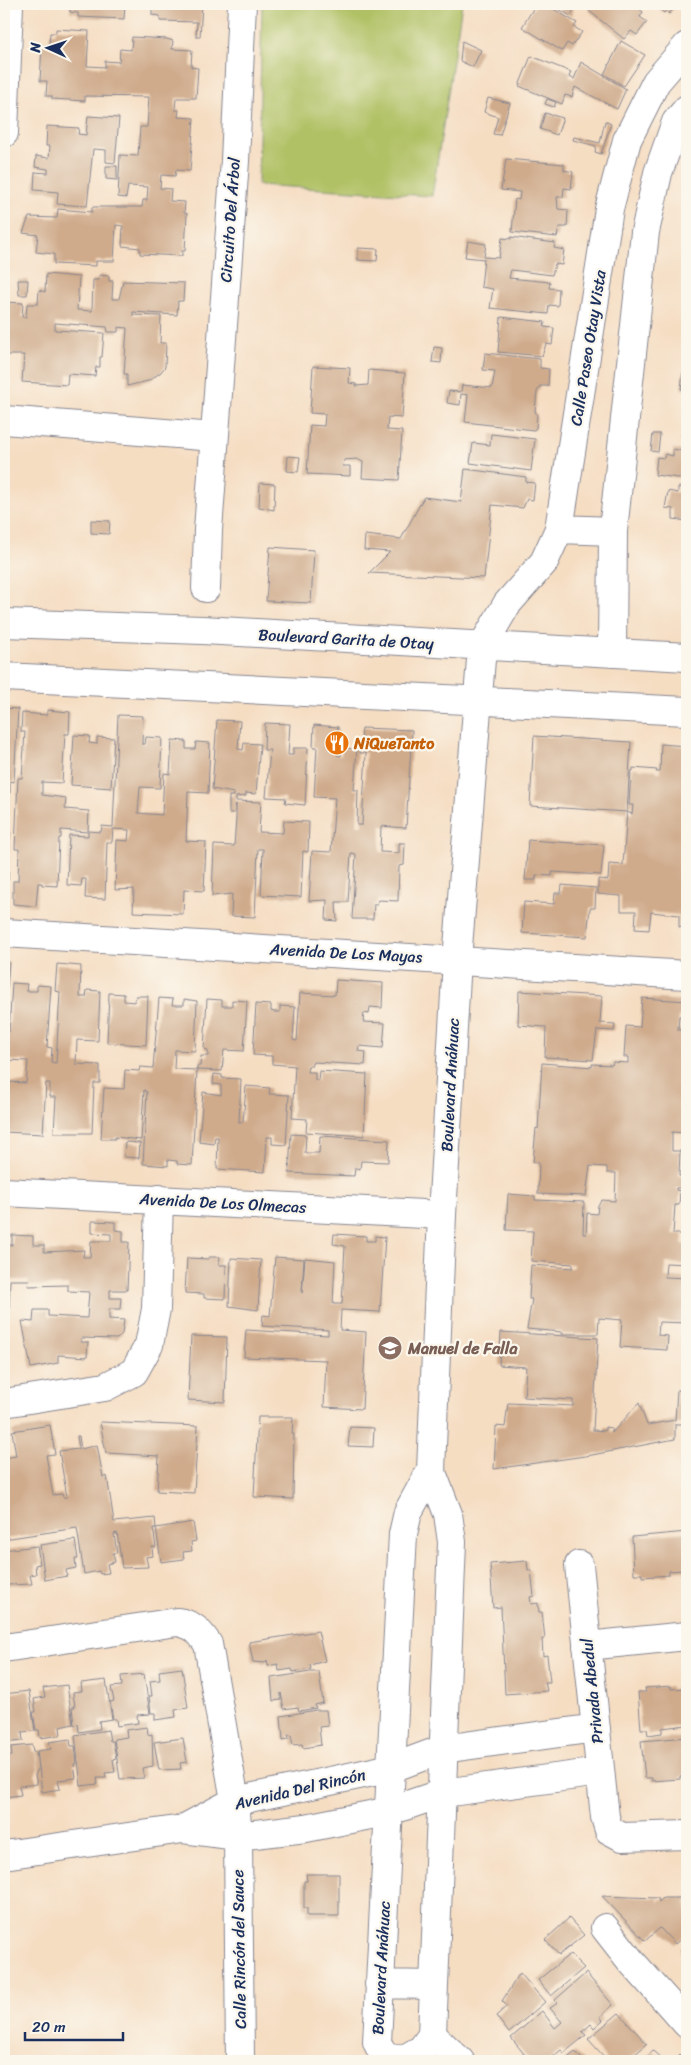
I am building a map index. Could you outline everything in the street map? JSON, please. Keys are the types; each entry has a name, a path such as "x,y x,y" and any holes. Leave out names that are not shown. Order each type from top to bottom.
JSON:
{"street":[{"path":"4,134 9,4"},
{"name":"Circuito Del Árbol","path":"206,588 214,437 235,160 242,4"},
{"name":"Calle Paseo Otay Vista","path":"482,647 507,604 544,562 559,529 609,210 627,140 656,82 687,46"},
{"path":"612,653 613,531 645,232 658,174 676,122 687,108"},
{"path":"4,420 214,437"},
{"path":"559,529 613,531"},
{"name":"Boulevard Garita de Otay","path":"4,622 202,630 687,657"},
{"name":"Boulevard Anáhuac","path":"431,1470 408,1512 403,1534 390,1811 379,1984 377,2042 382,2052 389,2057 404,2059 422,2050 432,2035 452,1542 448,1514 431,1470 442,1215 457,960 482,647"},
{"path":"4,677 687,712"},
{"name":"Avenida De Los Mayas","path":"4,932 687,975"},
{"name":"Avenida De Los Olmecas","path":"4,1192 442,1215"},
{"path":"4,1403 105,1387 134,1372 149,1345 156,1309 159,1199"},
{"name":"Privada Abedul","path":"579,1565 605,1818 609,1830 622,1837 687,1835"},
{"name":"Calle Rincón del Sauce","path":"4,1648 177,1622 189,1623 199,1630 208,1644 238,1836 240,2061"},
{"path":"587,1646 687,1636"},
{"name":"Avenida Del Rincón","path":"183,1829 234,1801 392,1768 444,1749 596,1728"},
{"name":"Avenida Del Rincón","path":"4,1855 183,1829 238,1836 306,1828 390,1811 443,1793 600,1772"},
{"path":"605,1928 630,1960 687,2024"},
{"path":"379,1984 434,1986"},
{"path":"432,2035 460,2061"}],"green space":[{"path":"262,4 462,4 432,196 258,185"}],"building":[{"path":"60,4 125,4 124,19 78,17 78,13 70,12 70,6"},
{"path":"152,4 202,4 200,37 196,37 197,22 160,21 160,16 152,15"},
{"path":"536,4 545,4 577,23 574,27 582,32 572,46 567,43 562,51 522,27"},
{"path":"564,4 574,9 571,16 560,10"},
{"path":"593,4 633,4 643,12 640,17 647,22 637,35 631,31 624,39 588,10"},
{"path":"654,4 678,4 669,14 666,11 664,13"},
{"path":"56,29 89,31 87,66 105,67 105,61 119,62 120,49 131,50 132,37 167,39 173,41 172,49 192,50 191,67 198,68 196,98 176,98 175,110 179,110 178,117 194,118 190,171 176,170 175,176 161,175 160,188 171,189 170,201 185,202 184,213 187,213 185,251 182,251 182,256 140,254 140,248 122,246 123,226 116,225 114,261 96,261 96,266 54,264 54,254 36,252 38,235 23,233 29,217 57,218 58,209 92,212 92,207 142,207 143,200 147,200 148,187 128,186 126,198 118,197 120,155 138,156 140,127 147,127 149,97 85,96 85,101 52,99 52,96 46,96 47,81 40,81 42,45 49,46 50,33 56,33"},
{"path":"462,41 481,50 473,67 460,61"},
{"path":"621,41 645,55 624,86 604,74"},
{"path":"531,56 571,72 569,77 574,79 581,62 626,89 617,109 575,87 572,97 565,95 562,104 519,86"},
{"path":"488,98 510,103 500,135 493,134 498,117 484,112"},
{"path":"547,99 556,102 554,107 545,104"},
{"path":"545,113 563,118 557,135 540,129"},
{"path":"88,116 119,118 115,163 106,162 106,150 93,149 87,206 57,204 58,192 34,190 35,172 48,173 48,169 35,167 36,156 49,158 50,146 46,146 47,126 79,128 78,134 86,135"},
{"path":"605,121 611,124 601,154 595,152 596,146 573,140 574,137 600,143"},
{"path":"506,159 564,164 564,170 573,172 571,189 564,188 563,197 557,197 558,209 568,210 567,227 559,227 557,237 512,232 515,199 519,200 520,192 501,190"},
{"path":"106,166 117,166 117,180 106,179"},
{"path":"511,237 555,243 554,248 564,250 562,265 555,264 552,275 511,270 509,278 550,282 549,288 559,289 558,306 549,305 548,314 490,308 493,289 481,287 484,259 465,257 468,241 486,244 484,257 499,258 502,238 511,239"},
{"path":"358,248 378,249 377,261 358,260"},
{"path":"46,274 79,277 77,310 92,311 93,280 99,280 99,275 109,276 109,281 113,281 112,299 119,299 123,281 184,283 183,301 178,301 177,315 133,312 133,315 161,316 160,343 166,343 165,367 148,381 127,386 127,374 124,374 127,328 118,327 118,332 108,332 107,327 55,323 55,330 104,333 100,367 96,367 95,376 68,374 67,385 22,382 24,355 4,355 4,302 23,303 22,317 26,317 27,304 38,304 39,290 45,292"},
{"path":"18,280 28,280 27,295 19,295"},
{"path":"501,317 545,322 544,327 554,328 552,345 546,344 542,356 498,352"},
{"path":"434,347 442,348 441,363 432,362"},
{"path":"485,353 540,359 540,368 549,369 548,386 540,386 537,392 536,428 534,430 465,422 468,395 461,394 460,405 447,403 449,391 461,392 462,385 492,388 495,371 483,370"},
{"path":"313,366 350,368 349,383 356,384 356,386 368,385 369,370 405,373 402,418 388,417 387,430 402,431 399,480 362,478 363,462 357,459 344,460 343,466 350,466 350,476 307,474 310,425 324,426 325,414 310,413"},
{"path":"683,372 687,372 687,390 681,389"},
{"path":"685,406 687,406 687,438 681,437"},
{"path":"491,434 535,439 531,471 470,463 473,443 490,445"},
{"path":"653,434 660,434 658,452 651,451"},
{"path":"684,446 687,447 687,479 655,475 657,457 664,458 665,454 673,456 673,449 683,451"},
{"path":"288,456 300,457 298,472 287,471"},
{"path":"465,469 526,477 526,482 535,483 533,500 527,499 523,508 492,505 484,578 369,573 390,552 364,550 365,535 401,539 424,497 461,502"},
{"path":"260,483 275,484 274,510 259,507"},
{"path":"678,487 687,488 687,521 673,519 673,509 665,508 668,491 678,493"},
{"path":"91,520 110,521 109,534 91,533"},
{"path":"270,547 314,550 311,603 266,601"},
{"path":"4,708 18,709 14,782 10,781 10,793 4,793"},
{"path":"47,710 70,712 69,734 65,734 62,783 42,782 42,795 66,798 65,809 89,811 88,831 101,832 102,826 113,827 118,715 143,716 142,744 145,744 146,737 162,738 160,788 140,787 138,813 162,815 164,773 170,774 172,740 186,741 186,749 195,749 196,742 210,743 208,793 188,792 186,841 206,842 204,891 184,890 183,914 133,912 134,889 115,890 117,840 128,841 129,830 113,829 112,842 107,842 105,899 85,898 86,879 82,879 81,886 67,885 69,835 88,836 88,832 61,830 57,886 38,883 36,906 13,904 13,881 18,881 19,849 15,849 18,778 22,778 25,732 21,732 22,713 47,715"},
{"path":"217,720 240,721 238,749 243,750 244,743 260,744 256,794 246,793 246,796 236,797 236,801 261,802 259,832 283,833 284,821 309,822 308,852 303,851 301,897 261,895 263,849 258,849 255,917 231,916 232,894 212,896 214,845 234,846 236,818 236,804 234,813 229,813 229,796 234,796 234,793 212,789"},
{"path":"265,723 290,724 288,755 293,755 293,748 308,748 305,805 285,803 286,798 266,797 270,750 264,750"},
{"path":"314,725 338,727 337,755 341,756 342,748 357,749 354,790 358,790 357,825 362,825 366,753 360,753 362,728 412,730 406,828 381,826 380,852 399,853 399,843 405,843 404,865 399,866 398,901 378,900 377,904 374,904 373,919 352,919 356,854 351,853 348,902 336,902 337,921 326,920 327,900 309,901 312,851 331,852 335,798 314,797 317,747 313,747"},
{"path":"74,735 90,736 89,743 97,744 97,737 114,738 111,788 71,785"},
{"path":"534,736 631,742 627,812 530,806"},
{"path":"661,744 687,746 687,928 679,927 679,915 651,912 649,930 635,929 636,911 621,911 621,896 598,894 598,879 608,880 609,864 623,865 627,812 632,814 633,805 629,805 631,771 633,771 633,768 657,770 656,772 660,772"},
{"path":"4,831 10,832 8,881 4,880"},
{"path":"528,840 604,845 601,875 552,872 552,876 536,875 536,880 525,880"},
{"path":"562,885 596,888 595,908 590,908 587,937 522,933 524,902 554,904 555,893 561,893"},
{"path":"4,962 9,962 7,989 4,989"},
{"path":"57,964 81,966 80,997 86,997 87,990 100,991 98,1041 77,1040 76,1064 100,1065 100,1083 94,1083 92,1133 54,1133 56,1097 50,1097 50,1083 46,1083 43,1134 4,1132 7,1082 26,1083 28,1061 4,1060 4,1032 9,1032 12,983 27,984 26,991 37,991 37,985 51,986 47,1047 52,1048 51,1062 56,1063 60,992 55,991"},
{"path":"336,980 383,983 382,1008 370,1007 369,1014 364,1013 363,1022 385,1023 383,1048 359,1046 358,1051 366,1052 365,1065 314,1062 312,1066 308,1066 307,1072 315,1072 315,1080 318,1080 319,1071 367,1074 364,1136 306,1132 307,1119 292,1118 295,1066 272,1064 272,1056 253,1055 256,1004 271,1005 271,1011 274,1012 280,1012 280,1006 295,1007 293,1040 297,1041 300,993 335,995"},
{"path":"519,991 602,996 600,1023 615,1024 614,1031 597,1030 593,1060 545,1057 546,1027 518,1025"},
{"path":"109,993 124,994 124,1001 135,1002 136,996 148,996 146,1045 107,1043"},
{"path":"159,998 173,999 172,1005 184,1005 184,999 197,1001 195,1051 175,1050 174,1069 197,1070 192,1165 177,1164 177,1161 168,1160 168,1166 143,1164 147,1092 144,1090 141,1140 115,1137 115,1139 101,1139 104,1088 124,1089 125,1070 139,1071 140,1067 153,1068"},
{"path":"642,998 687,1001 687,1016 679,1016 678,1030 687,1030 687,1137 683,1137 684,1133 672,1132 672,1151 680,1151 679,1176 687,1177 687,1188 676,1188 676,1190 680,1191 679,1205 675,1205 673,1234 683,1234 682,1244 687,1245 687,1264 666,1263 665,1277 687,1278 687,1323 659,1322 658,1335 668,1336 667,1350 620,1347 622,1320 599,1318 598,1334 562,1334 562,1332 527,1329 532,1299 529,1299 531,1265 573,1268 573,1264 531,1261 533,1231 506,1230 508,1194 535,1196 535,1200 584,1202 583,1234 586,1234 587,1213 597,1214 598,1205 602,1200 615,1201 616,1173 607,1173 607,1167 590,1166 586,1196 538,1194 539,1162 533,1162 536,1128 538,1129 542,1063 592,1067 592,1064 612,1065 613,1062 628,1063 628,1057 624,1057 626,1026 640,1027"},
{"path":"207,999 222,1000 222,1006 232,1006 232,1000 247,1001 244,1051 224,1050 222,1071 197,1070 197,1066 200,1066 201,1056 208,1056 208,1050 204,1049"},
{"path":"214,1074 222,1075 222,1078 241,1079 239,1122 243,1122 246,1086 270,1088 269,1094 289,1095 286,1145 272,1144 272,1137 267,1137 265,1172 217,1169 218,1137 215,1137 214,1144 199,1142 203,1092 221,1095 221,1085 213,1084"},
{"path":"291,1134 306,1135 305,1153 319,1153 320,1136 389,1140 388,1162 361,1161 360,1169 355,1168 354,1176 289,1173"},
{"path":"125,1142 140,1143 139,1158 124,1157"},
{"path":"92,1221 115,1222 115,1230 123,1231 123,1242 129,1242 127,1290 110,1290 110,1298 121,1298 120,1309 109,1309 109,1319 124,1320 122,1334 117,1339 81,1338 81,1342 88,1342 87,1357 58,1355 58,1363 31,1368 22,1321 33,1322 34,1310 48,1310 48,1316 87,1318 89,1292 68,1291 68,1285 28,1286 29,1280 10,1280 9,1312 4,1312 4,1245 12,1245 12,1235 33,1236 33,1245 44,1245 44,1252 84,1250 83,1257 90,1257 91,1241 111,1241 111,1234 92,1233"},
{"path":"334,1234 366,1236 366,1241 375,1241 375,1236 385,1237 380,1312 341,1310 340,1330 366,1332 362,1409 324,1407 326,1360 244,1357 246,1330 328,1335 328,1330 262,1326 263,1315 270,1316 275,1257 304,1259 302,1293 305,1258 335,1261 333,1304 342,1304 345,1246 333,1244"},
{"path":"209,1257 220,1257 219,1265 226,1265 225,1299 204,1298 204,1294 185,1293 187,1258 209,1259"},
{"path":"231,1258 261,1260 258,1310 229,1306"},
{"path":"501,1332 598,1338 593,1430 605,1431 605,1427 611,1428 612,1433 639,1403 647,1425 675,1420 677,1390 683,1391 685,1372 687,1372 687,1436 684,1437 684,1424 675,1424 675,1439 592,1455 494,1469 496,1426 505,1427 508,1403 573,1406 573,1400 524,1397 526,1367 499,1365"},
{"path":"191,1336 227,1337 225,1402 188,1400"},
{"path":"4,1344 8,1364 4,1365"},
{"path":"258,1417 293,1417 293,1499 254,1497"},
{"path":"100,1422 198,1426 194,1493 157,1491 159,1456 106,1453"},
{"path":"50,1425 55,1454 46,1455 53,1495 62,1494 63,1497 67,1497 59,1451 79,1449 77,1436 79,1436 81,1449 97,1445 103,1477 107,1476 114,1522 155,1518 156,1528 153,1528 156,1547 152,1547 153,1556 146,1557 148,1567 122,1568 117,1533 114,1534 117,1553 113,1553 115,1562 107,1564 109,1573 100,1574 99,1571 84,1574 77,1528 4,1539 4,1458 16,1456 12,1431"},
{"path":"350,1427 374,1428 373,1447 348,1446"},
{"path":"193,1522 196,1541 191,1542 192,1551 183,1552 184,1559 161,1562 156,1528"},
{"path":"687,1532 687,1573 685,1574 684,1570 669,1571 669,1575 642,1577 642,1574 634,1574 632,1537"},
{"path":"75,1540 78,1559 75,1559 76,1568 66,1570 67,1576 45,1580 40,1545"},
{"path":"37,1546 40,1564 35,1565 36,1574 30,1575 32,1584 7,1585 4,1550"},
{"path":"527,1561 528,1570 531,1570 534,1596 530,1597 531,1604 538,1603 539,1612 542,1612 545,1639 542,1639 543,1656 547,1655 550,1682 545,1682 547,1691 505,1694 501,1607 493,1608 490,1564"},
{"path":"318,1631 325,1661 310,1665 311,1669 293,1672 292,1669 279,1671 278,1664 268,1666 267,1660 265,1663 253,1662 249,1642"},
{"path":"182,1668 188,1708 175,1710 176,1717 155,1720 155,1713 151,1713 149,1696 152,1696 150,1681 160,1680 159,1671"},
{"path":"319,1672 323,1703 315,1705 316,1708 299,1711 298,1707 284,1709 281,1693 281,1700 273,1701 271,1678"},
{"path":"144,1674 150,1714 137,1715 138,1723 117,1726 116,1719 113,1719 110,1702 114,1701 111,1687 122,1686 121,1676"},
{"path":"106,1680 112,1719 99,1721 100,1729 79,1732 78,1724 74,1725 72,1707 75,1707 73,1692 82,1691 81,1683"},
{"path":"67,1685 73,1724 60,1727 61,1735 40,1738 39,1730 36,1730 33,1712 36,1712 34,1699 45,1697 43,1688"},
{"path":"671,1686 671,1689 687,1688 687,1725 662,1728 662,1733 648,1735 647,1729 641,1729 638,1692 646,1692 645,1688"},
{"path":"29,1691 35,1731 22,1732 23,1741 4,1743 4,1694"},
{"path":"326,1710 328,1726 319,1727 321,1745 303,1748 302,1744 293,1745 291,1735 288,1735 289,1739 283,1740 281,1716"},
{"path":"147,1727 148,1735 152,1734 153,1766 142,1768 144,1778 120,1779 114,1739 127,1737 126,1730"},
{"path":"108,1730 110,1741 113,1741 116,1758 113,1759 115,1772 105,1773 106,1778 97,1778 98,1784 81,1786 75,1735"},
{"path":"687,1737 687,1775 680,1776 680,1779 652,1781 652,1778 645,1778 641,1741"},
{"path":"183,1738 187,1762 180,1763 181,1769 159,1770 154,1742"},
{"path":"70,1739 71,1746 75,1746 77,1764 74,1764 76,1778 58,1780 60,1789 42,1792 37,1751 51,1749 49,1742"},
{"path":"32,1745 33,1752 36,1752 38,1769 35,1775 37,1784 19,1786 21,1795 4,1797 4,1757 12,1756 11,1747"},
{"path":"306,1874 339,1874 339,1916 307,1916 307,1908 304,1908 304,1881 307,1881"},
{"path":"602,1896 658,1898 659,1902 663,1898 687,1898 687,1933 675,1944 660,1928 645,1941"},
{"path":"569,1918 584,1935 559,1955 545,1940"},
{"path":"687,1945 687,1959 680,1951"},
{"path":"570,1954 584,1968 551,1996 538,1980"},
{"path":"520,1973 545,2002 509,2033 496,2016 507,2006 502,2001"},
{"path":"586,1973 613,2005 600,2017 603,2020 594,2028 591,2024 582,2032 586,2035 564,2053 561,2050 548,2061 530,2061 511,2038 542,2011 555,2028 562,2022 550,2008 558,2003 555,2000"},
{"path":"619,2013 647,2044 627,2061 608,2061 588,2039"},
{"path":"653,2051 664,2061 642,2061"},
{"path":"575,2052 584,2061 564,2061"},
{"path":"684,2052 687,2056 687,2061 673,2061"}],"place":[{"name":"NiQueTanto","path":"337,743"},
{"name":"Manuel de Falla","path":"390,1348"}]}
